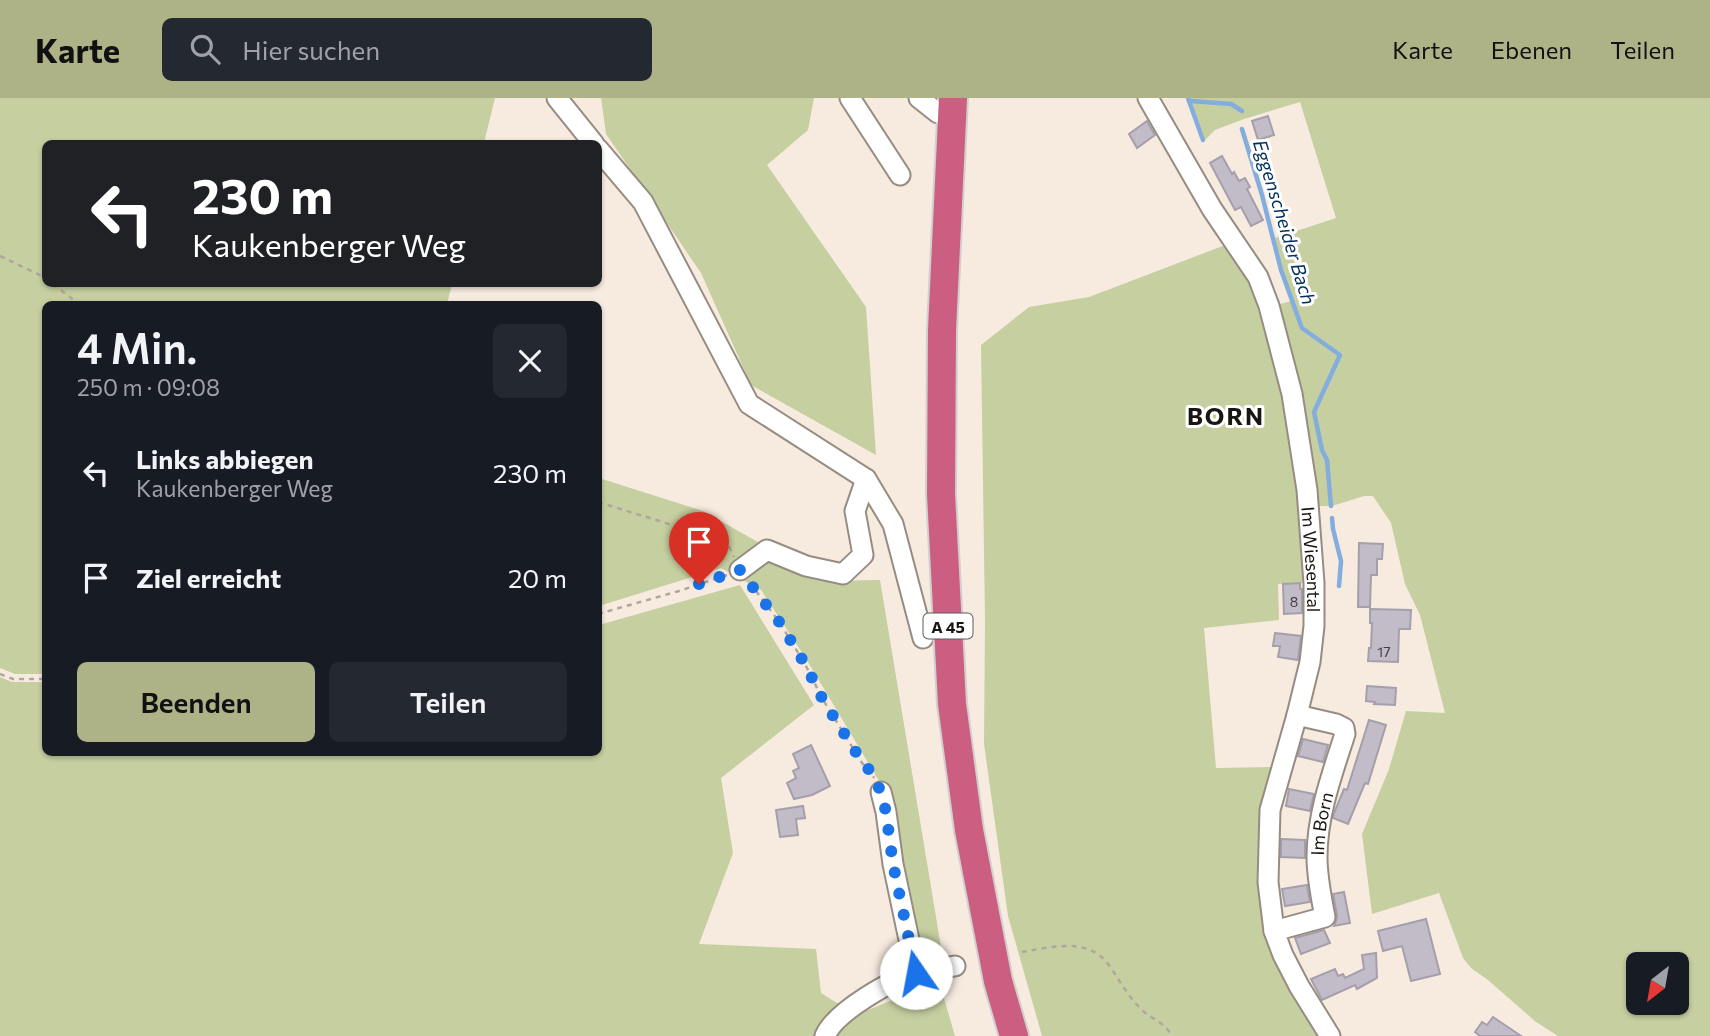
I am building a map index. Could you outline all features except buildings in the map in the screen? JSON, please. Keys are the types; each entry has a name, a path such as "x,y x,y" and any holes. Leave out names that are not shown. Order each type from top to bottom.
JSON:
{"highway":[{"name":"A 45","path":"966,98 942,330 941,494 952,704 969,830 998,981 1014,1036"},
{"name":"A 45","path":"946,106 956,211 955,498 968,724 981,833 1004,951 1026,1036"}],"street":[{"path":"557,98 591,140"},
{"path":"850,98 901,175"},
{"path":"919,98 946,106"},
{"name":"Im Wiesental","path":"1149,98 1212,209 1258,278 1269,306 1292,394 1307,491 1314,626 1310,662 1270,810 1268,882 1274,931 1299,986 1329,1036"},
{"path":"602,154 643,202 749,404 866,479 893,524 923,638"},
{"path":"740,570 767,550 806,566 843,574 863,555 855,511 866,479"},
{"name":"Im Born","path":"1274,931 1325,917 1319,884 1318,842 1324,806 1345,734 1343,728 1336,724 1297,715"},
{"path":"881,792 916,973"},
{"path":"825,1036 829,1027 866,996 916,973 955,966"}],"path":[{"path":"0,256 42,276"},
{"path":"57,287 75,301"},
{"path":"602,503 727,542 740,570 780,623 881,792"},
{"path":"602,613 740,570"},
{"path":"0,674 13,679 42,679"},
{"path":"1022,952 1078,946 1093,950 1104,960 1141,1010 1161,1023 1172,1036"}],"green space":[{"path":"0,98 495,98 485,140 42,140 42,287 451,287 448,301 42,301 42,674 15,674 0,668"},
{"path":"601,98 814,98 808,130 767,165 866,307 876,455 751,385 701,273 606,134"},
{"path":"1190,98 1710,98 1710,1036 1558,1036 1536,1022 1471,968 1463,958 1439,893 1372,914 1362,834 1389,769 1406,711 1445,713 1420,615 1405,584 1391,523 1373,496 1364,496 1332,506 1328,460 1322,450 1315,413 1342,354 1304,327 1282,270 1275,238 1336,218 1300,102 1215,130 1205,140"},
{"path":"1228,244 1252,288 1282,394 1302,513 1307,583 1278,584 1279,620 1204,628 1216,768 1274,767 1260,897 1263,928 1278,964 1322,1036 1042,1036 1008,916 984,744 981,345 1029,307 1089,297"},
{"path":"1291,301 1302,329 1339,355 1313,413 1321,451 1326,461 1331,506 1317,506 1298,375 1277,305"},
{"path":"602,479 703,511 827,581 880,580 942,953 924,955 879,781 805,657 761,590 721,568 602,605"},
{"path":"740,585 814,705 721,778 733,853 699,944 816,949 821,993 856,1015 939,981 955,1036 0,1036 0,677 12,682 42,682 42,756 602,756 602,624"}],"waterway":[{"name":"Eggenscheider Bach","path":"1188,98 1189,101 1231,104 1242,111"},
{"path":"1189,101 1203,140"},
{"name":"Eggenscheider Bach","path":"1242,129 1281,270 1302,328 1340,355 1314,412 1322,450 1327,460 1331,506"},
{"name":"Eggenscheider Bach","path":"1332,518 1341,561 1339,586"}],"district":[{"name":"BORN","path":"1226,415"}],"route":[{"path":"699,584 740,570 780,623 822,698 871,772 881,792 886,812 893,864 916,973"}]}
